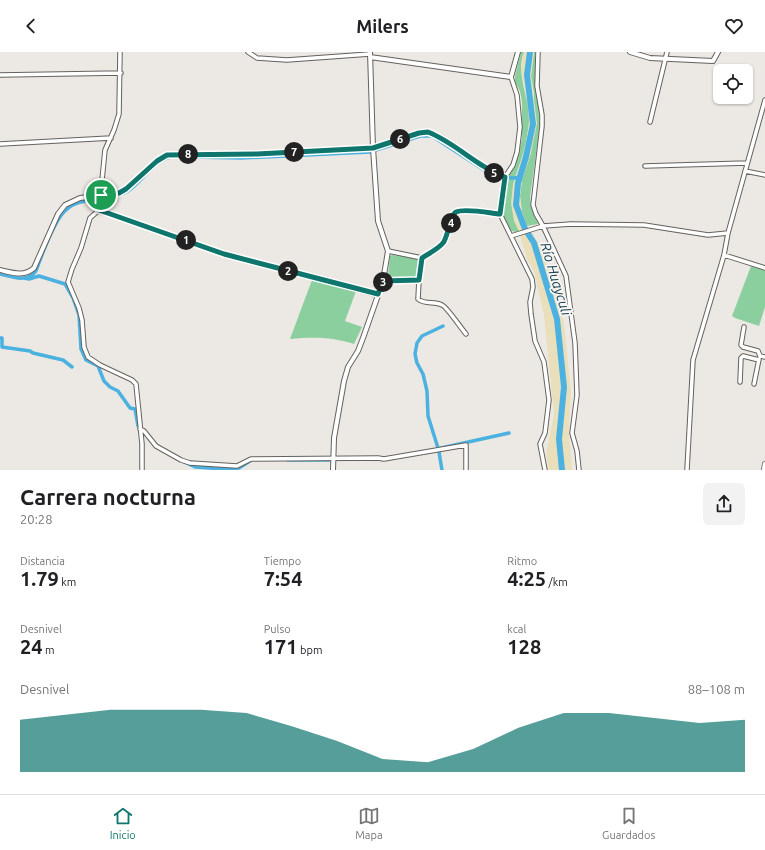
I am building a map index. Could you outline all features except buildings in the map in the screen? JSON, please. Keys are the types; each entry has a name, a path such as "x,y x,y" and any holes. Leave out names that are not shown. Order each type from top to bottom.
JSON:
{"main road":[{"path":"764,470 765,464"}],"street":[{"path":"120,52 119,114 111,138 105,150 99,210 90,218 81,248 68,282 79,308 82,320 84,347 88,357 100,365 132,380 136,384 142,470"},
{"path":"248,52 257,58 287,60 370,54 511,77"},
{"path":"518,52 511,77 517,94 520,127 517,152 513,165 505,177 500,214 532,279 533,287 530,302 531,314 535,341 544,362 549,400 545,433 540,444 545,470"},
{"path":"538,52 537,86 542,121 533,205 566,276 575,344 577,395 572,433 577,451 579,470"},
{"path":"630,52 650,58 713,61 718,52"},
{"path":"650,122 668,52"},
{"path":"333,470 337,415 348,367 358,350 383,281 388,251 378,221 373,148 370,54"},
{"path":"0,75 120,73"},
{"path":"687,470 693,360 724,255 728,232 765,100"},
{"path":"760,116 765,117"},
{"path":"0,270 17,274 26,274 34,268 58,214 65,204 80,198 119,193 126,189 167,155 257,154 373,148 419,133 428,132 441,137 494,173 505,177"},
{"path":"0,144 111,138"},
{"path":"645,166 747,163"},
{"path":"745,171 765,175"},
{"path":"99,210 224,254 378,294"},
{"path":"466,334 447,308 441,304 424,302 418,299 422,258 443,243 450,227 452,215 455,212 462,210 500,214"},
{"path":"511,236 543,226 571,224 640,225 702,235 728,232"},
{"path":"388,251 422,258"},
{"path":"724,255 765,268"},
{"path":"383,281 419,280"},
{"path":"744,327 740,345 758,351 760,358 754,384"},
{"path":"740,382 742,356 760,358 765,357"},
{"path":"140,429 156,446 181,460 190,463 237,466 251,458 378,458 384,460 466,445 466,470"}],"green space":[{"path":"521,52 524,52 521,70 528,106 529,124 525,148 513,186 513,209 515,221 519,231 515,232 510,230 502,213 508,178 519,154 522,138 522,102 520,91 515,82"},
{"path":"534,52 540,125 530,197 531,206 538,224 527,226 522,212 520,196 522,180 531,153 534,93 531,76"},
{"path":"390,256 417,258 420,260 417,279 390,278 388,276"},
{"path":"751,266 765,270 765,307 759,326 732,316"},
{"path":"312,280 356,291 345,321 362,327 354,344 322,338 290,339"}],"sand":[{"path":"524,52 534,52 531,76 537,123 531,153 522,180 520,196 522,212 527,226 538,242 550,272 564,323 571,391 569,433 572,470 549,470 546,454 554,414 544,315 534,271 527,259 519,231 514,221 511,203 513,185 526,145 529,122 528,105 521,69"}],"waterway":[{"name":"Río Huayculi","path":"530,52 527,75 533,124 526,157 518,183 516,205 525,229 534,243 557,319 564,387 559,439 562,470"},
{"path":"376,150 420,136 432,136 495,177 520,177"},
{"path":"191,157 241,158 370,152"},
{"path":"104,198 113,197 128,191 154,166 166,158 172,157"},
{"path":"0,274 19,278 32,275 36,271 57,221 66,210 80,202 97,199"},
{"path":"24,278 29,279 39,276 65,284 73,298 79,315 81,349 86,360 98,366 104,381 110,387 118,391 130,408 135,409 138,426"},
{"path":"438,448 428,416 427,391 423,374 417,363 415,354 417,343 422,336 443,326"},
{"path":"0,338 2,338 2,347 30,351 63,360 72,367"},
{"path":"441,448 509,433"},
{"path":"439,452 442,470"},
{"path":"288,460 331,460"},
{"path":"182,461 195,467 224,469 239,468 250,461"}],"route":[{"path":"428,132 441,137 479,164 494,173 505,177 500,214 462,210 455,212 452,215 450,227 443,243 422,258 419,280 383,281 378,294 224,254 99,210 101,195 119,193 126,189 157,161 167,155 257,154 373,148 419,133 428,132"}]}
